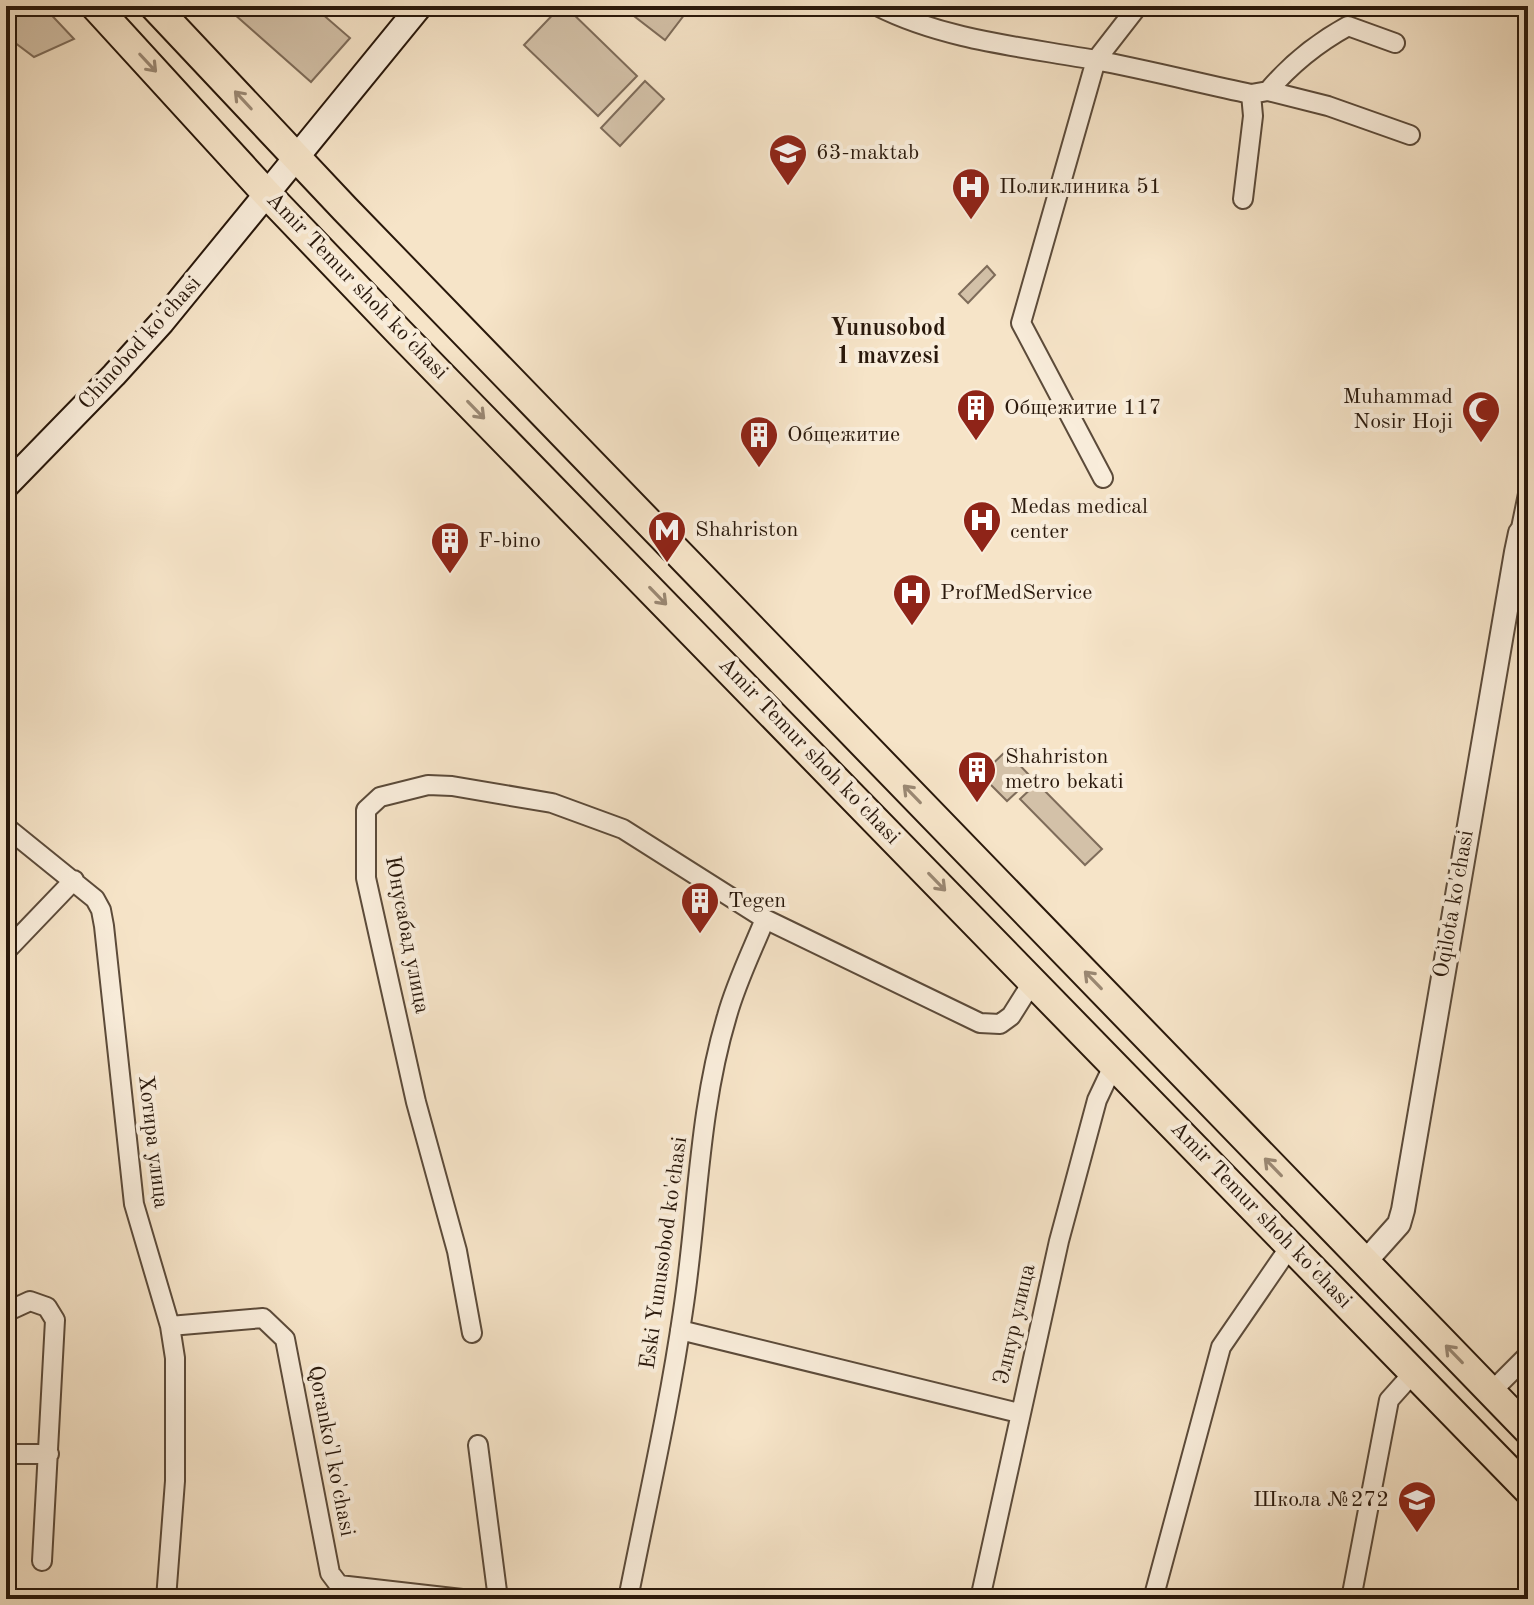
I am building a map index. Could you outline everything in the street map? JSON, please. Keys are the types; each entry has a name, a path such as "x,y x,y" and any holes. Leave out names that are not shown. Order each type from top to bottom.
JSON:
{"main road":[{"name":"Amir Temur shoh ko'chasi","path":"95,6 266,193 403,336 1528,1490"},
{"name":"Amir Temur shoh ko'chasi","path":"154,6 435,302 1528,1430"},
{"name":"Chinobod ko'chasi","path":"6,486 133,354 236,233 420,6"},
{"path":"403,336 435,302"}],"street":[{"path":"877,6 900,18 1010,47 1096,60 1328,106 1410,135"},
{"path":"1103,478 1021,323 1096,60 1138,6"},
{"path":"1243,199 1253,116 1260,92 1322,41 1348,26 1395,43"},
{"path":"1524,532 1528,494"},
{"name":"Oqilota ko'chasi","path":"1365,1262 1399,1224 1403,1210 1486,714 1524,532"},
{"name":"Юнусабад улица","path":"472,1333 457,1251 416,1102 366,878 366,810 371,802 392,793 428,785 452,786 552,803 623,829 765,919 980,1023 1000,1024 1011,1016 1033,981"},
{"name":"Хотира улица","path":"6,827 95,899 104,926 134,1204 170,1326 175,1358 175,1481 166,1599"},
{"path":"6,951 74,880"},
{"name":"Eski Yunusobod ko'chasi","path":"628,1599 680,1330 712,1078 727,1014 765,919"},
{"name":"Элнур улица","path":"980,1599 1059,1241 1097,1100 1114,1064"},
{"path":"1153,1599 1221,1347 1291,1245"},
{"path":"6,1312 30,1301 47,1307 55,1320 42,1561"},
{"name":"Qoranko'l ko'chasi","path":"170,1326 263,1318 285,1339 330,1573 339,1592"},
{"path":"680,1330 1019,1413"},
{"path":"1491,1392 1528,1355"},
{"path":"1351,1599 1389,1400 1414,1372"},
{"path":"478,1445 498,1599"},
{"path":"6,1454 49,1454"},
{"path":"339,1592 462,1599"}],"shaded area":[{"path":"6,6 43,6 74,39 34,57 6,36"},
{"path":"225,6 313,6 350,38 311,82"},
{"path":"561,6 565,6 637,76 598,116 524,45"},
{"path":"621,6 691,6 665,40"},
{"path":"645,81 664,99 620,146 601,128"},
{"path":"987,266 995,275 968,303 959,294"},
{"path":"1006,751 1032,778 1007,801 981,775"},
{"path":"1037,783 1102,849 1085,865 1020,799"}],"place":[{"name":"63-maktab","path":"788,187"},
{"name":"Поликлиника 51","path":"971,221"},
{"name":"Общежитие 117","path":"976,442"},
{"name":"Muhammad Nosir Hoji","path":"1481,444"},
{"name":"Общежитие","path":"759,469"},
{"name":"Medas medical center","path":"982,554"},
{"name":"Shahriston","path":"667,564"},
{"name":"F-bino","path":"450,575"},
{"name":"ProfMedService","path":"912,627"},
{"name":"Shahriston metro bekati","path":"977,804"},
{"name":"Tegen","path":"700,935"},
{"name":"Школа №272","path":"1417,1534"}],"district":[{"name":"Yunusobod 1 mavzesi","path":"888,343"}]}
